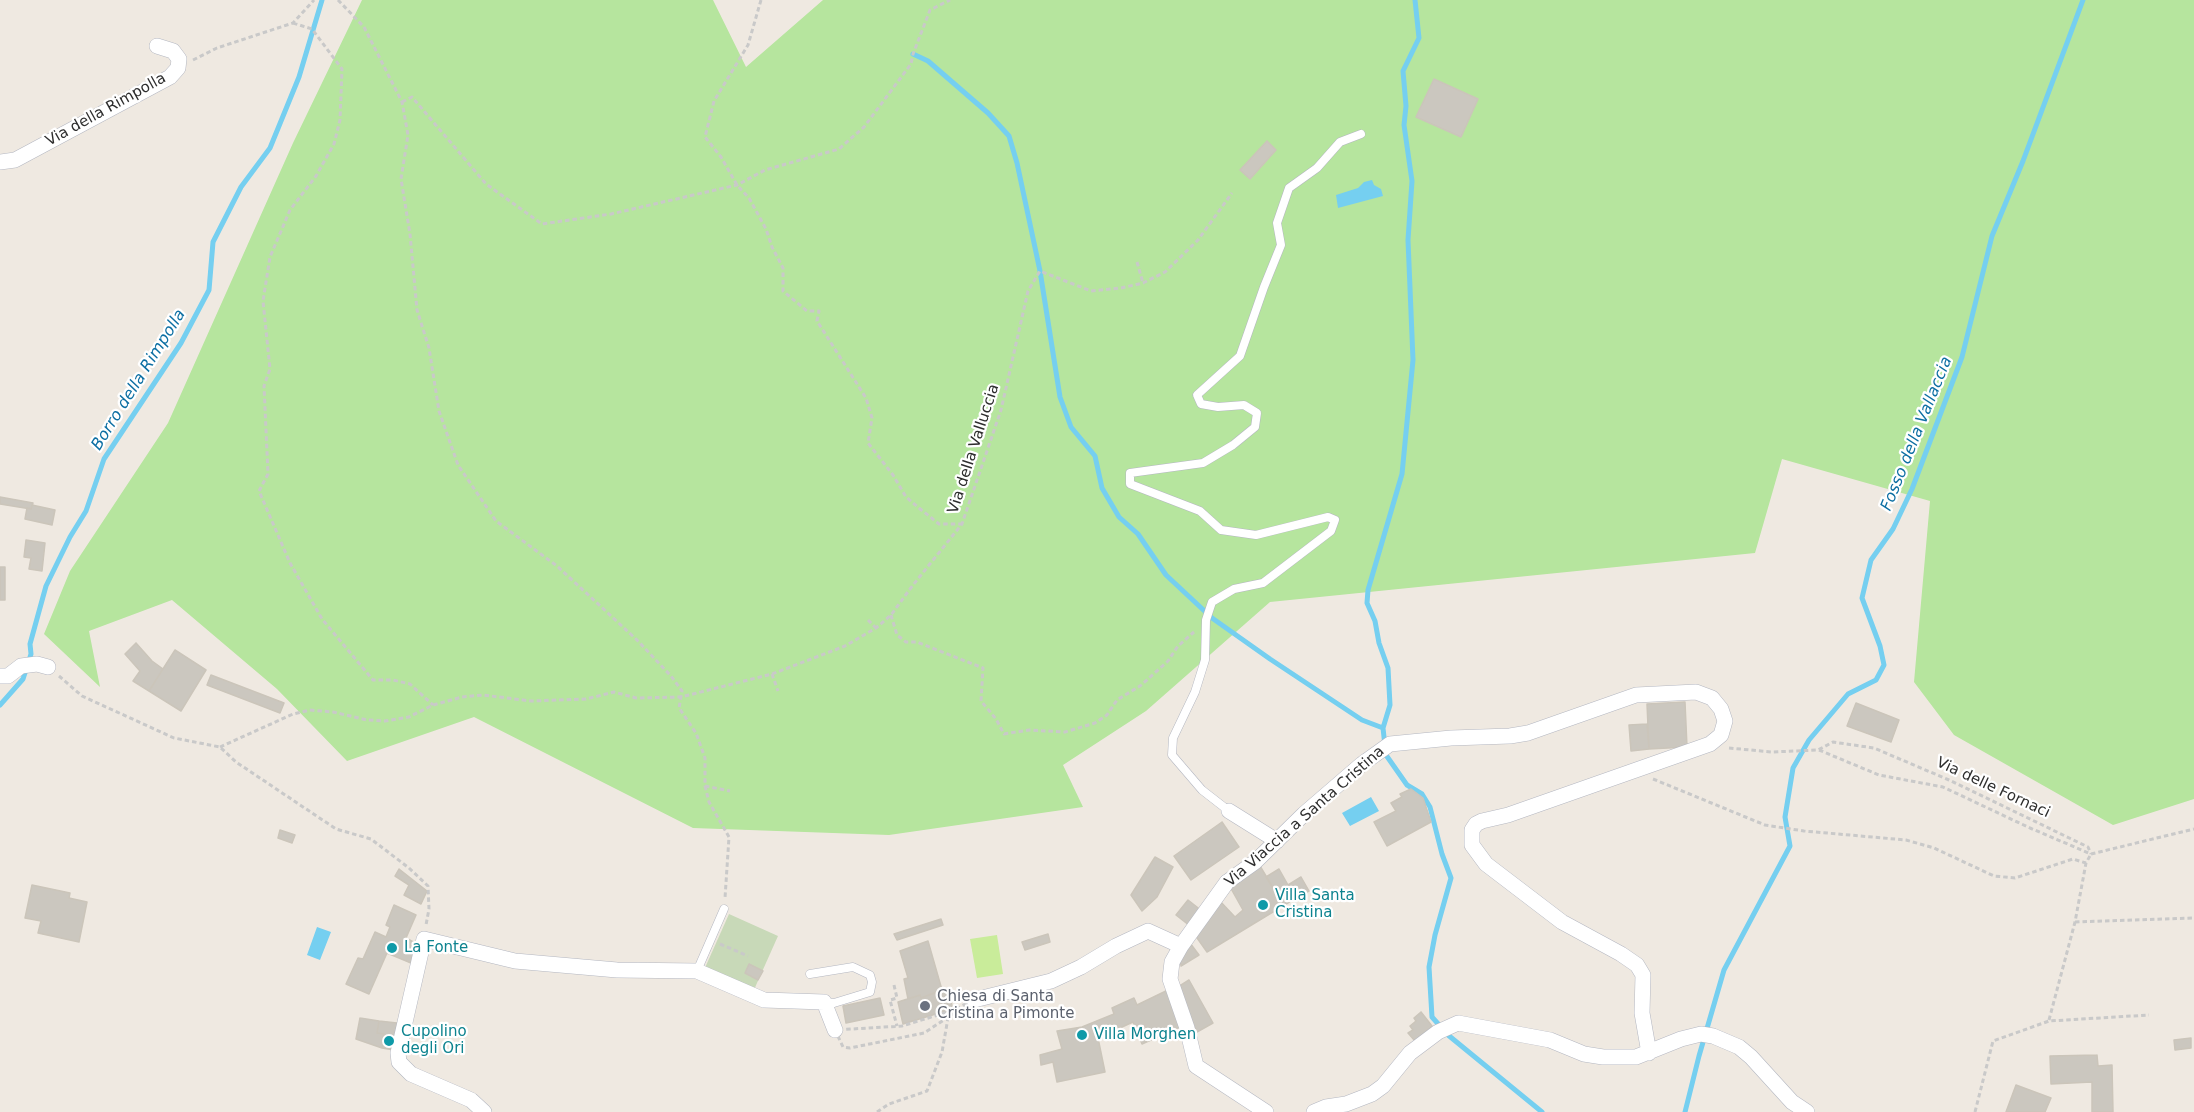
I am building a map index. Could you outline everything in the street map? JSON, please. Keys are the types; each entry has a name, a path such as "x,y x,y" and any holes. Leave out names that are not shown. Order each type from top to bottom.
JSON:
{"street":[{"name":"Via della Rimpolla","path":"0,162 15,160 170,77 178,68 179,59 173,51 157,46"},
{"path":"0,676 8,676 21,666 43,665"},
{"name":"Via Viaccia a Santa Cristina","path":"1266,1112 1196,1066 1187,1029 1170,980 1172,962 1180,946 1227,882 1255,862 1362,764 1390,744 1416,740 1519,734 1555,724 1636,695 1695,692 1712,698 1721,709 1725,721 1721,735 1710,744"},
{"path":"1649,1053 1642,1013 1643,975 1637,965 1541,908 1486,864 1472,845 1472,830 1482,821 1508,815 1710,744"},
{"path":"1229,811 1277,841"},
{"path":"974,1000 1051,981 1148,931 1180,946"},
{"path":"484,1112 471,1100 411,1074 399,1062 398,1053 424,939 515,961 617,970 697,971 764,1000 824,1002 835,1030"},
{"path":"1314,1112 1326,1107 1346,1104 1372,1094 1383,1086 1410,1053 1442,1029 1458,1023 1550,1040 1584,1054 1603,1057 1636,1057 1681,1039 1707,1035 1739,1047 1792,1102 1807,1112"}],"lane":[{"path":"1229,811 1202,790 1172,755 1173,738 1195,692 1204,660 1206,620 1212,602 1234,589 1263,582 1331,531 1335,520 1328,517 1256,535 1221,530 1200,512 1130,484 1130,473 1203,463 1233,445 1255,427 1257,413 1244,405 1218,407 1201,404 1197,395 1240,356 1281,245 1277,223 1289,188 1317,168 1340,142 1361,134"},
{"path":"697,971 724,909"},
{"path":"810,974 853,967 870,975 872,982 870,992 834,1003 824,1002"}],"path":[{"path":"178,68 218,48 292,23 314,0"},
{"path":"338,0 364,27 402,102 408,135 401,179 410,234 417,310 429,348 439,411 458,465 496,521 557,566 637,640 682,691 679,708 696,733 705,758 705,786 709,802 729,837 724,909"},
{"path":"761,0 748,45 714,101 705,137 721,157 737,185 749,198 766,229 783,268 783,291 807,311 819,311 817,321 866,398 872,418 868,443 893,475 906,497 939,524 962,524"},
{"path":"402,102 412,97 486,184 542,224 610,214 737,185 765,170 839,149 864,127 911,64 930,10 950,0"},
{"path":"292,23 312,29 342,69 340,120 334,144 316,176 290,210 270,257 262,301 270,369 264,386 268,474 259,490 290,563 322,619 373,680 393,680 410,684 433,705"},
{"name":"Via della Valluccia","path":"220,747 293,714 310,710 385,721 409,717 433,705 462,697 483,695 531,701 586,699 614,692 636,698 681,697 772,674 845,646 876,628 891,615 962,524 1001,410 1028,291 1040,271 1091,291 1143,283 1165,272 1198,240 1232,193"},
{"path":"1137,262 1143,283"},
{"path":"891,615 897,635 906,642 917,642 983,668 981,701 1005,734 1029,730 1065,732 1095,723 1107,715 1117,700 1140,686 1168,661 1178,646 1206,620"},
{"path":"868,620 876,628"},
{"path":"43,665 82,696 174,738 220,747 236,762 336,829 371,839 428,886 429,909"},
{"path":"772,674 778,691"},
{"name":"Via delle Fornaci","path":"1710,744 1750,751 1818,750 1833,742 1874,748 1949,780 2088,847 2091,854"},
{"path":"1818,750 1879,775 1943,788 2091,854 2194,829"},
{"path":"1645,768 1654,781 1765,825 1804,831 1906,840 1934,848 1994,876 2015,878 2073,859 2086,863"},
{"path":"705,786 730,791"},
{"path":"2049,1021 2075,922 2086,863 2091,854"},
{"path":"2075,922 2194,918"},
{"path":"710,939 748,956"},
{"path":"894,985 897,998 890,1000 897,1026"},
{"path":"877,1112 889,1104 927,1091 942,1052 948,1018 924,1033 849,1048 843,1047 835,1030 897,1026 923,1020 974,1000"},
{"path":"1975,1112 1993,1041 2049,1021 2149,1015"}],"green space":[{"path":"362,0 713,0 746,67 823,0 2194,0 2194,799 2113,825 1954,735 1914,682 1930,501 1782,459 1755,553 1270,602 1146,711 1063,765 1083,807 889,835 693,828 474,717 347,761 277,689 172,600 89,631 100,687 44,634 70,571 168,423 293,143"},
{"path":"729,914 778,936 753,992 704,970"},
{"path":"997,935 1003,974 977,978 970,939"}],"water":[{"path":"1372,180 1374,185 1381,189 1383,196 1338,208 1336,195 1358,188 1364,182"},
{"path":"1371,797 1379,811 1350,826 1342,813"},
{"path":"317,927 331,932 320,960 307,955"}],"building":[{"path":"1434,79 1478,99 1461,137 1416,117"},
{"path":"1267,141 1276,150 1250,179 1240,170"},
{"path":"0,497 33,503 31,509 0,504"},
{"path":"32,505 55,510 52,525 25,519 27,508 31,509"},
{"path":"26,540 45,543 42,571 29,569 31,558 24,557"},
{"path":"0,567 5,567 5,600 0,600"},
{"path":"136,643 152,661 163,669 149,691 133,681 140,671 125,654"},
{"path":"175,650 206,670 181,711 149,691"},
{"path":"211,675 284,703 280,713 207,685"},
{"path":"1685,702 1687,747 1649,749 1647,704"},
{"path":"1856,703 1899,720 1891,742 1847,726"},
{"path":"1647,724 1649,749 1631,751 1629,725"},
{"path":"1411,789 1423,798 1431,822 1387,846 1374,822 1396,811 1391,803 1402,797 1400,794"},
{"path":"1222,822 1239,847 1191,880 1174,856"},
{"path":"280,830 295,835 292,843 278,838"},
{"path":"1155,857 1173,867 1157,897 1142,911 1131,895"},
{"name":"Villa Santa Cristina","path":"1260,866 1278,896 1285,892 1291,901 1207,952 1195,935 1218,899 1235,917 1243,910 1229,885"},
{"path":"399,869 427,891 421,904 404,895 409,885 395,876"},
{"path":"1279,869 1288,885 1301,877 1309,891 1291,901 1285,892 1278,896 1266,877"},
{"path":"32,885 70,893 69,898 87,902 79,942 38,933 41,921 25,918"},
{"path":"1188,900 1202,911 1190,926 1176,915"},
{"name":"La Fonte","path":"394,905 416,915 406,938 417,944 411,963 387,953 369,994 346,984 358,958 363,959 375,932 386,937 390,927 386,925"},
{"path":"941,919 943,925 897,940 894,934"},
{"path":"1048,934 1050,942 1025,950 1022,942"},
{"path":"928,941 942,990 921,998 920,995 908,999 904,979 908,978 900,951"},
{"path":"1190,943 1199,955 1181,966 1180,959"},
{"path":"749,964 763,971 758,980 745,973"},
{"path":"1189,980 1213,1023 1197,1032 1178,987"},
{"name":"Chiesa di Santa Cristina a Pimonte","path":"942,990 951,995 952,1009 903,1024 898,1002 920,995 921,998"},
{"name":"Villa Morghen","path":"1168,990 1182,1026 1142,1044 1133,1022 1098,1038 1105,1072 1057,1082 1053,1062 1041,1065 1040,1055 1062,1049 1057,1031 1082,1027 1114,1014 1112,1008 1134,998 1137,1005"},
{"path":"880,998 884,1015 846,1023 843,1006"},
{"path":"1421,1012 1432,1026 1415,1041 1408,1033 1413,1030 1410,1026 1416,1021 1414,1018"},
{"path":"360,1018 379,1021 377,1033 384,1034 382,1048 356,1039"},
{"name":"Cupolino degli Ori","path":"379,1021 397,1023 394,1050 382,1048 384,1034 377,1033"},
{"path":"2191,1038 2191,1048 2175,1050 2174,1040"},
{"path":"2097,1055 2098,1066 2112,1065 2113,1112 2092,1112 2092,1082 2051,1084 2050,1056"},
{"path":"2016,1085 2051,1098 2045,1112 2006,1112"}],"waterway":[{"name":"Borro della Rimpolla","path":"0,705 23,679 46,586 70,537 86,511 104,459 181,343 209,290 213,242 241,187 270,148 299,77 322,0"},
{"path":"1415,0 1419,38 1403,71 1406,106 1404,125 1412,181 1408,240 1413,360 1402,474 1368,590 1367,603 1375,621 1379,643 1388,668 1390,705 1383,728 1386,755 1407,785 1422,794 1430,807 1442,854 1451,878 1435,935 1429,967 1432,1017 1448,1035 1542,1112"},
{"name":"Fosso della Vallaccia","path":"1685,1112 1724,970 1790,846 1785,817 1793,768 1809,740 1848,694 1876,680 1884,665 1880,646 1862,598 1871,560 1893,529 1912,489 1962,357 1992,236 2023,161 2083,0"},
{"path":"913,54 928,61 988,113 1009,136 1040,271 1060,397 1071,427 1095,456 1102,488 1119,517 1138,534 1166,575 1212,618 1362,720 1383,728"}],"place":[{"name":"Villa Santa Cristina","path":"1263,905"},
{"name":"La Fonte","path":"392,948"},
{"name":"Chiesa di Santa Cristina a Pimonte","path":"925,1006"},
{"name":"Villa Morghen","path":"1082,1035"},
{"name":"Cupolino degli Ori","path":"389,1041"}]}
